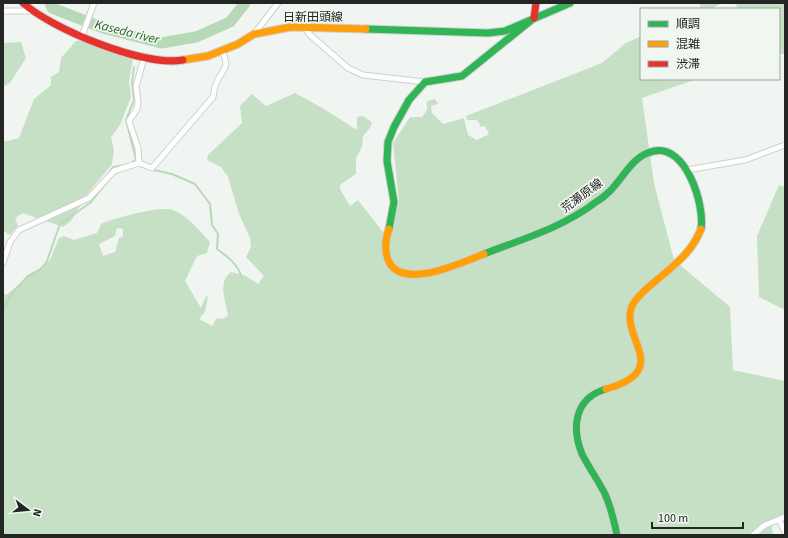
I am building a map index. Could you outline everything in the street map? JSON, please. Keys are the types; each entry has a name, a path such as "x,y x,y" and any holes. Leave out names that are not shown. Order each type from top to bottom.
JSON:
{"street":[{"name":"日新田頭線","path":"23,3 32,11 82,35 144,58 178,61 208,56 222,51 254,34 276,29 305,27 488,33 504,31 570,3"},
{"path":"254,34 278,3"},
{"path":"305,27 309,34 348,68 363,76 424,82 462,76 534,18 536,3"},
{"path":"82,35 94,5"},
{"path":"3,11 32,11"},
{"path":"3,263 10,242 19,230 89,198 114,170 139,163 152,168 213,97 215,85 226,66 226,61 222,51"},
{"path":"139,163 138,148 129,121 137,109 138,102 136,86 144,58"},
{"name":"荒瀬原線","path":"424,82 419,85 410,96 389,138 387,158 394,207 384,241 390,264 401,274 410,276 452,266 561,224 587,209 609,191 635,161 646,153 655,150 666,150 677,156 687,170 701,210 701,229 697,238 684,256 639,295 632,307 630,315 640,350 641,359 637,372 633,378 593,393 587,398 579,412 576,429 577,442 584,460 601,486 609,502 617,535"},
{"path":"687,170 745,160 785,145"},
{"path":"753,535 765,525 785,517"},
{"path":"779,520 785,532"}],"green space":[{"path":"700,3 722,3 713,8 700,8"},
{"path":"735,3 785,3 785,54 780,54 780,8 738,8"},
{"path":"640,36 640,80 694,80 642,98 654,183 674,260 730,307 733,370 785,381 785,514 771,520 773,535 3,535 3,294 6,295 50,260 59,238 64,236 74,240 97,233 101,224 137,213 158,209 173,210 184,216 210,242 207,253 197,256 185,281 201,308 206,296 208,297 205,312 199,319 212,326 217,318 222,319 228,316 223,286 224,281 231,272 246,276 258,284 264,276 246,257 251,247 250,238 239,214 228,177 221,167 207,160 208,155 242,123 240,106 252,94 266,106 295,93 357,130 357,117 363,116 372,122 370,128 363,136 362,147 356,158 356,174 340,185 340,189 350,206 358,200 389,240 399,202 393,143 410,117 422,117 427,110 427,101 435,99 438,104 431,106 432,113 443,124 464,118 468,135 477,140 489,134 485,126 481,127 477,120 467,120 466,116 602,63 626,43","holes":["117,228 123,229 123,236 119,238 115,252 103,256 99,244 115,236"]},
{"path":"82,40 133,58 129,82 131,97 120,125 111,137 114,150 112,164 86,196 71,221 63,227 23,213 15,218 18,226 10,235 3,231 3,142 19,138 34,99 51,85 51,77 59,72 61,58 76,41"},
{"path":"21,42 26,58 10,83 3,87 3,43"},
{"path":"779,185 785,187 785,310 759,297 757,236"}],"waterway":[{"name":"Kaseda river","path":"50,3 52,8 106,29 161,43 196,37 230,22 245,3"},
{"path":"110,171 113,167 130,164 136,159 126,120 134,100 132,83 134,67"},
{"path":"154,170 172,174 195,184 210,204 212,225 218,234 217,249 229,258 238,269 242,278"},
{"path":"3,310 12,293 28,276 41,269 47,261 60,224 90,203 107,182"}],"traffic: fast":[{"path":"366,29 488,33 505,31 570,3"},
{"path":"389,229 394,202 387,161 388,142 394,127 409,100 425,82 462,76 534,18"},
{"path":"484,254 542,232 570,219 602,198 615,185 629,167 640,157 654,151 665,151 675,157 684,166 691,178 700,206 701,229"},
{"path":"606,389 596,393 582,406 578,415 577,434 582,454 607,499 617,535"}],"traffic: slow":[{"path":"183,60 208,56 238,44 254,34 291,27 366,29"},
{"path":"389,229 386,246 386,254 389,262 396,270 407,274 434,272 484,254"},
{"path":"606,389 626,381 637,373 641,363 640,352 632,330 630,318 632,306 644,291 687,253 701,229"}],"traffic: jam":[{"path":"23,3 55,24 99,44 146,58 166,61 183,60"},
{"path":"534,18 536,3"}]}
